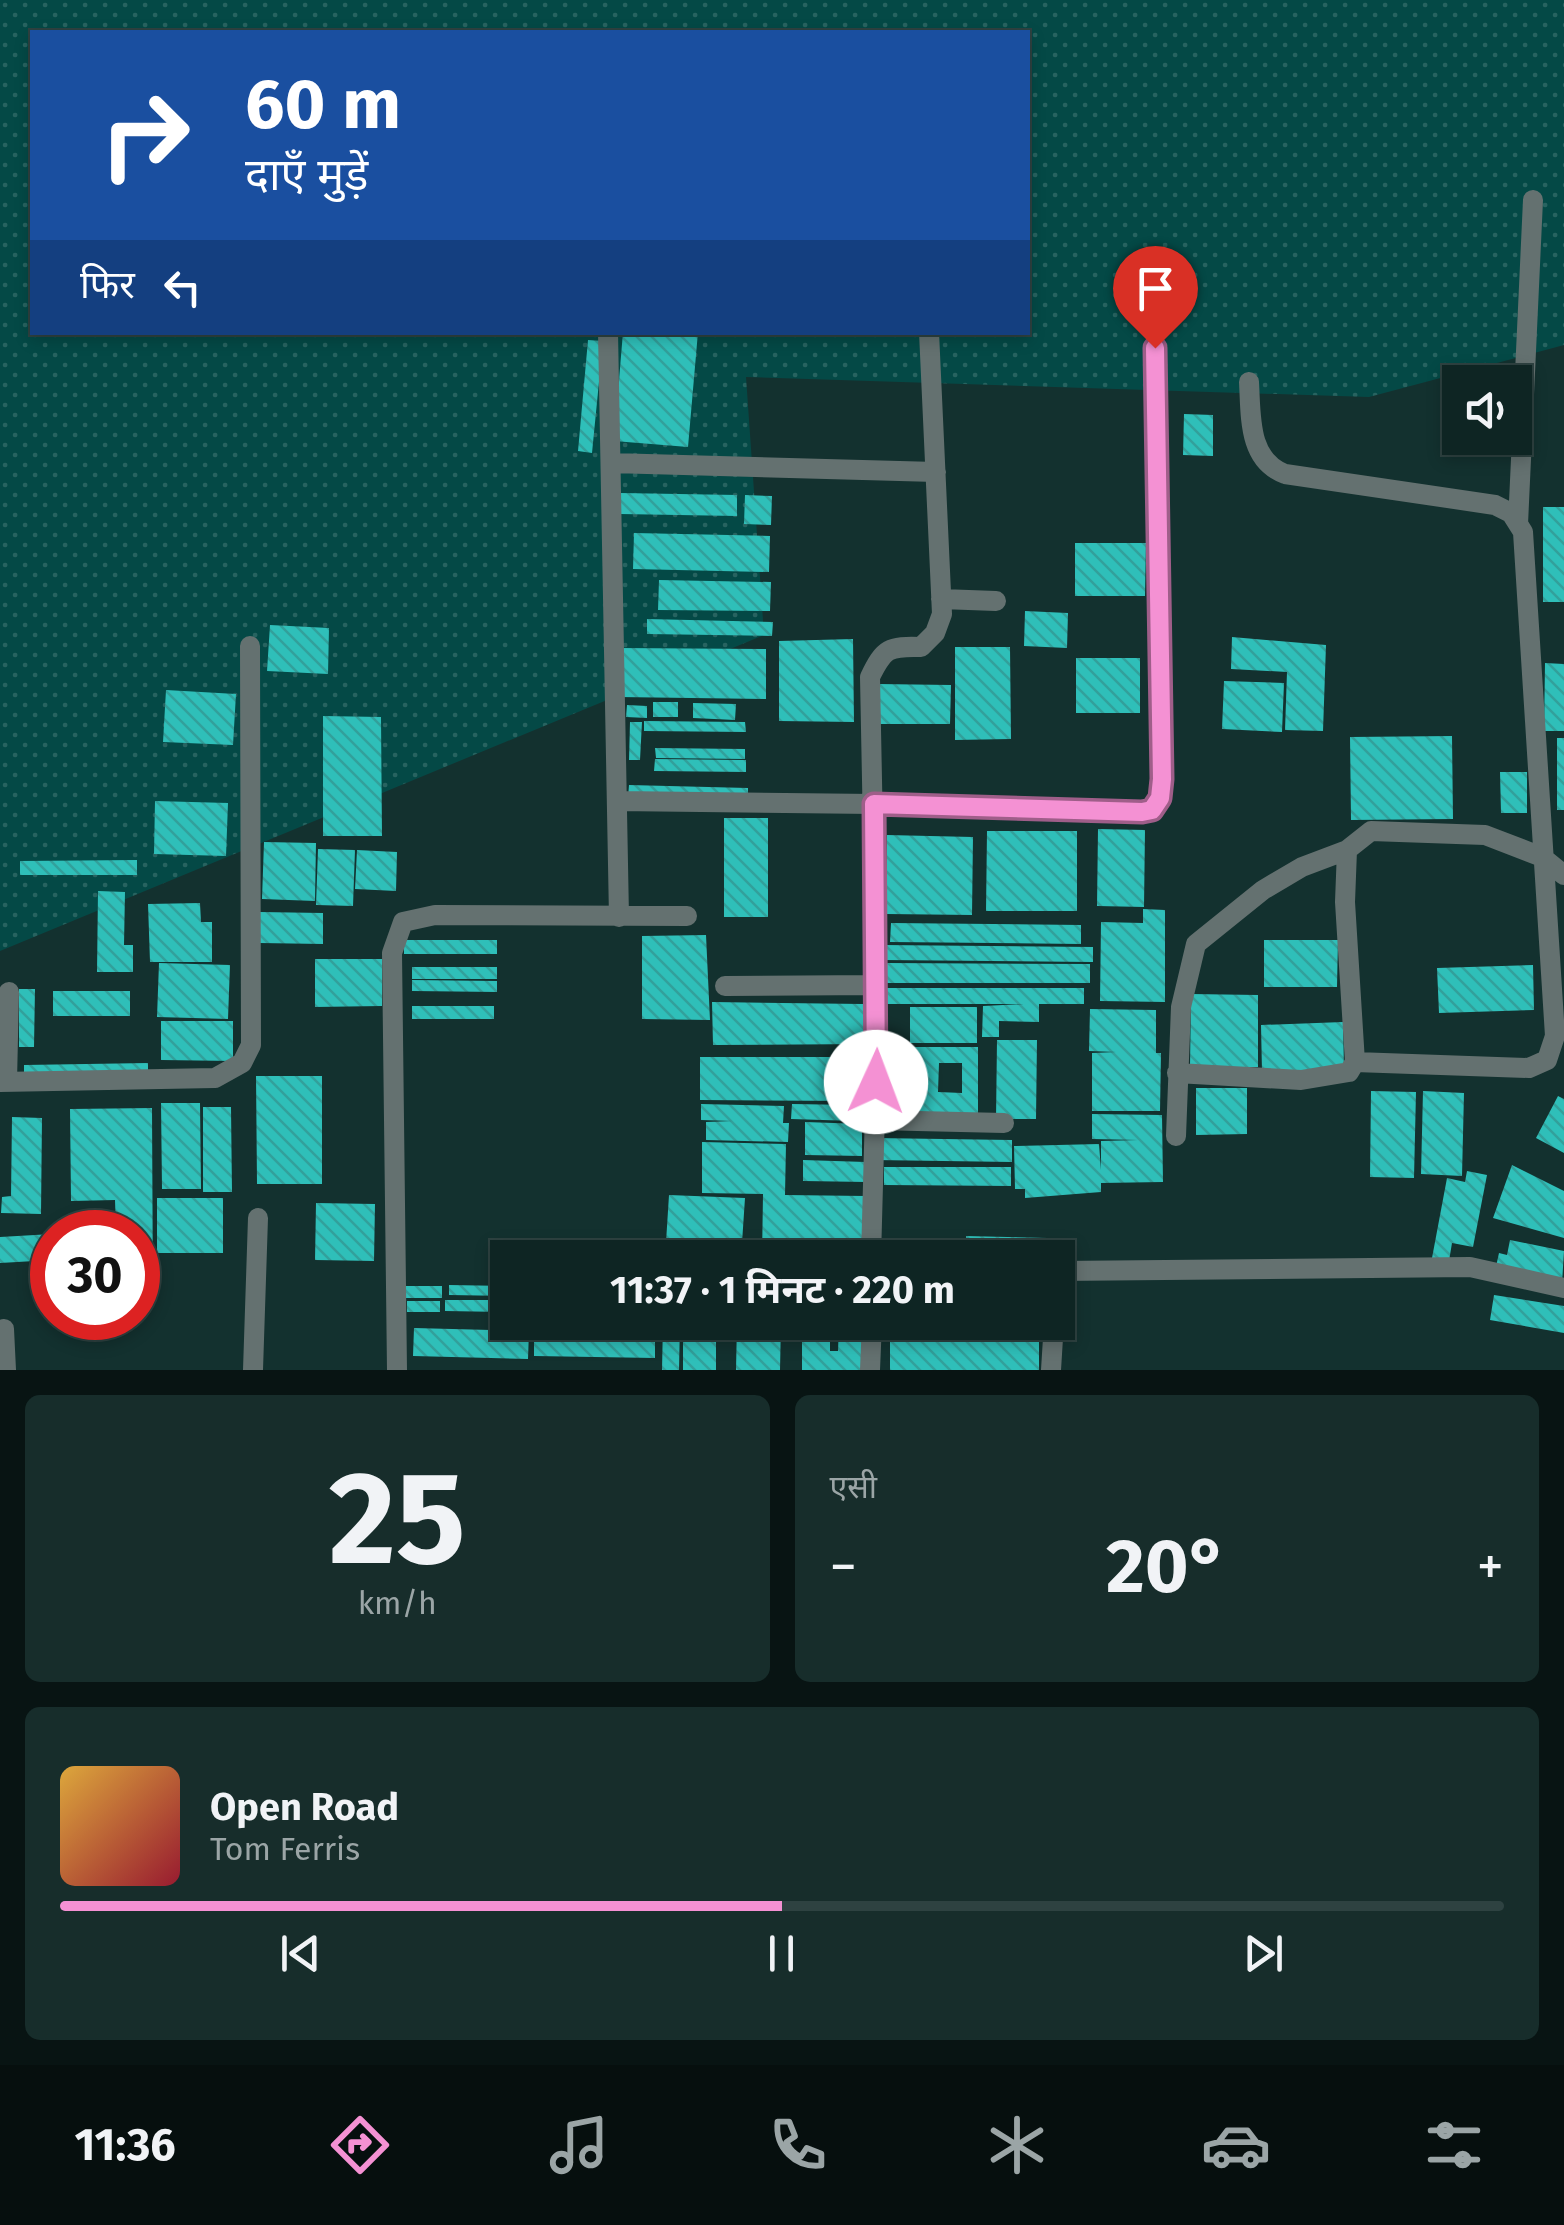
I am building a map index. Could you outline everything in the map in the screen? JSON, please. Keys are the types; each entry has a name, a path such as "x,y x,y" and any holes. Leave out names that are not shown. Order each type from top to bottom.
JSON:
{"street":[{"path":"1518,524 1533,200"},
{"path":"608,335 619,918"},
{"path":"871,1240 876,985 870,678 880,656 896,646 922,647 935,634 942,614 929,335"},
{"path":"617,801 1152,810 1160,798 1162,779 1155,348"},
{"path":"1249,382 1252,426 1262,458 1270,468 1285,474 1495,505 1511,513 1523,532 1556,1036 1547,1060 1529,1068 1355,1062"},
{"path":"611,463 936,472"},
{"path":"942,599 996,602"},
{"path":"9,992 3,1082 216,1078 242,1062 251,1044 250,646"},
{"path":"1176,1136 1180,1007 1196,944 1264,890 1302,866 1347,850 1371,831 1484,835 1542,857 1564,875"},
{"path":"1176,1073 1302,1080 1349,1072 1355,1062 1347,850"},
{"path":"397,1370 392,953 403,922 434,914 688,916"},
{"path":"726,986 876,985"},
{"path":"874,1120 1004,1123"},
{"path":"254,1370 258,1218"},
{"path":"1075,1271 1470,1267 1564,1288"},
{"path":"4,1329 6,1370"},
{"path":"870,1370 871,1340"},
{"path":"1051,1370 1053,1340"}],"shaded area":[{"path":"0,0 1564,0 1564,345 1489,365 1442,365 1442,378 1369,397 746,377 764,635 0,951"}],"building":[{"path":"623,335 698,335 688,447 614,441"},
{"path":"588,340 603,341 592,453 578,451"},
{"path":"1184,414 1213,415 1213,456 1183,455"},
{"path":"620,493 737,495 737,516 620,514"},
{"path":"745,495 772,496 771,525 744,524"},
{"path":"1543,507 1564,507 1564,602 1543,602"},
{"path":"634,533 770,536 769,572 633,569"},
{"path":"1075,543 1146,543 1145,596 1075,596"},
{"path":"659,580 771,582 770,611 658,610"},
{"path":"1025,611 1068,613 1067,648 1024,646"},
{"path":"647,619 773,622 772,636 647,634"},
{"path":"270,625 329,628 328,674 267,671"},
{"path":"1232,637 1326,645 1323,731 1285,730 1287,672 1231,669"},
{"path":"853,639 854,722 779,721 779,641"},
{"path":"955,647 1010,647 1011,739 955,740"},
{"path":"618,648 766,649 766,699 618,697"},
{"path":"1076,658 1140,658 1140,713 1076,713"},
{"path":"1545,663 1564,664 1564,731 1544,731"},
{"path":"1224,681 1284,683 1282,732 1222,729"},
{"path":"878,684 951,685 950,724 878,724"},
{"path":"166,690 236,694 233,745 163,742"},
{"path":"653,702 678,702 678,717 653,717"},
{"path":"693,703 736,704 735,720 693,718"},
{"path":"627,705 647,706 647,718 626,717"},
{"path":"323,716 381,717 382,836 323,836"},
{"path":"644,721 745,722 746,732 644,731"},
{"path":"630,722 642,722 640,760 629,760"},
{"path":"1452,736 1453,819 1351,820 1350,737"},
{"path":"1557,738 1564,738 1564,810 1557,810"},
{"path":"655,748 745,749 745,759 656,758"},
{"path":"655,759 746,760 746,772 654,771"},
{"path":"1500,772 1527,772 1527,813 1501,813"},
{"path":"629,785 748,788 748,801 628,798"},
{"path":"155,801 228,803 226,856 154,854"},
{"path":"724,818 768,818 768,917 724,917"},
{"path":"1098,829 1145,830 1144,907 1097,906"},
{"path":"987,831 1077,831 1077,911 986,911"},
{"path":"887,835 973,837 972,915 886,914"},
{"path":"264,842 316,843 315,901 262,899"},
{"path":"318,849 355,850 353,906 316,905"},
{"path":"357,850 397,852 396,891 355,889"},
{"path":"137,860 137,875 20,875 20,861"},
{"path":"98,891 125,892 124,945 133,945 133,972 97,972"},
{"path":"200,903 201,922 212,922 212,962 150,962 148,904"},
{"path":"1143,909 1165,910 1165,1002 1100,1001 1101,922 1143,923"},
{"path":"260,912 323,913 323,944 259,943"},
{"path":"891,923 1081,925 1081,944 890,942"},
{"path":"706,935 710,1020 642,1019 642,936"},
{"path":"404,940 497,940 497,954 404,954"},
{"path":"1264,940 1338,940 1337,987 1264,987"},
{"path":"882,945 1093,947 1093,962 882,960"},
{"path":"315,959 382,959 382,1006 315,1007"},
{"path":"159,963 230,965 228,1019 157,1017"},
{"path":"886,963 1090,964 1090,983 886,983"},
{"path":"1533,965 1534,1010 1439,1013 1437,968"},
{"path":"412,967 497,967 497,979 412,979"},
{"path":"412,980 497,981 497,992 412,991"},
{"path":"880,988 1084,988 1084,1004 1039,1004 1039,1022 999,1021 999,1037 982,1037 983,1006 1024,1004 880,1004"},
{"path":"19,989 35,989 34,1047 19,1047"},
{"path":"53,991 130,991 130,1016 53,1016"},
{"path":"1191,994 1258,995 1258,1067 1190,1067"},
{"path":"712,1002 863,1004 870,1044 713,1045"},
{"path":"412,1006 494,1006 494,1019 412,1019"},
{"path":"910,1007 977,1007 977,1043 910,1043"},
{"path":"1090,1009 1156,1010 1156,1053 1161,1053 1160,1111 1092,1111 1092,1053 1116,1052 1089,1051"},
{"path":"161,1021 233,1021 233,1061 161,1060"},
{"path":"1343,1022 1344,1069 1262,1072 1261,1025"},
{"path":"997,1040 1037,1040 1036,1119 996,1119"},
{"path":"904,1047 978,1047 978,1114 904,1114","holes":["939,1063 962,1063 962,1093 938,1092"]},
{"path":"700,1057 856,1057 856,1101 700,1100"},
{"path":"148,1063 148,1078 24,1079 24,1065"},
{"path":"256,1076 322,1076 322,1184 257,1184"},
{"path":"1196,1088 1247,1088 1247,1134 1196,1135"},
{"path":"1371,1091 1416,1092 1414,1178 1370,1177"},
{"path":"1423,1091 1464,1093 1462,1176 1421,1174"},
{"path":"1558,1096 1564,1099 1564,1153 1536,1138"},
{"path":"161,1103 200,1103 201,1189 162,1189"},
{"path":"701,1104 784,1106 783,1123 789,1123 788,1142 706,1140 706,1122 732,1121 701,1120"},
{"path":"792,1104 854,1105 854,1121 791,1119"},
{"path":"203,1107 231,1107 232,1192 203,1192"},
{"path":"152,1108 153,1210 115,1210 115,1200 71,1201 70,1109"},
{"path":"1092,1114 1162,1115 1163,1182 1101,1183 1101,1192 1025,1198 1025,1189 1015,1189 1014,1146 1099,1144 1101,1170 1101,1141 1138,1140 1092,1139"},
{"path":"12,1117 42,1118 41,1210 1,1213 2,1197 11,1196"},
{"path":"805,1122 862,1124 862,1156 805,1155"},
{"path":"875,1138 1012,1140 1012,1162 874,1160"},
{"path":"702,1142 786,1144 785,1195 866,1196 865,1240 762,1240 763,1194 702,1193"},
{"path":"803,1160 866,1162 866,1182 803,1181"},
{"path":"1512,1165 1564,1191 1564,1238 1493,1218"},
{"path":"884,1167 1011,1167 1011,1186 884,1185"},
{"path":"1467,1171 1487,1175 1473,1247 1452,1243 1449,1261 1432,1258 1447,1178 1465,1182"},
{"path":"669,1195 745,1198 742,1240 666,1240"},
{"path":"157,1198 223,1198 223,1253 160,1253"},
{"path":"316,1203 375,1204 374,1261 315,1260"},
{"path":"30,1235 30,1261 0,1263 0,1237"},
{"path":"966,1236 1047,1238 1047,1240 966,1240"},
{"path":"1510,1240 1564,1251 1562,1284 1495,1271 1499,1253 1507,1255"},
{"path":"449,1285 490,1286 490,1296 449,1295"},
{"path":"404,1286 442,1286 442,1298 404,1298"},
{"path":"1494,1295 1564,1306 1564,1333 1490,1320"},
{"path":"445,1300 490,1300 490,1312 445,1311"},
{"path":"407,1301 440,1301 440,1312 407,1312"},
{"path":"414,1328 490,1330 490,1340 529,1340 528,1359 413,1356"},
{"path":"534,1340 655,1340 655,1358 534,1356"},
{"path":"663,1340 680,1340 679,1370 662,1370"},
{"path":"683,1340 716,1340 716,1370 683,1370"},
{"path":"737,1340 781,1340 780,1370 736,1370"},
{"path":"802,1340 830,1340 830,1351 838,1351 838,1340 868,1340 867,1370 802,1370"},
{"path":"890,1340 1039,1340 1039,1370 890,1370"}],"route":[{"path":"876,1082 874,804 1142,812 1152,810 1160,798 1155,348"}]}
